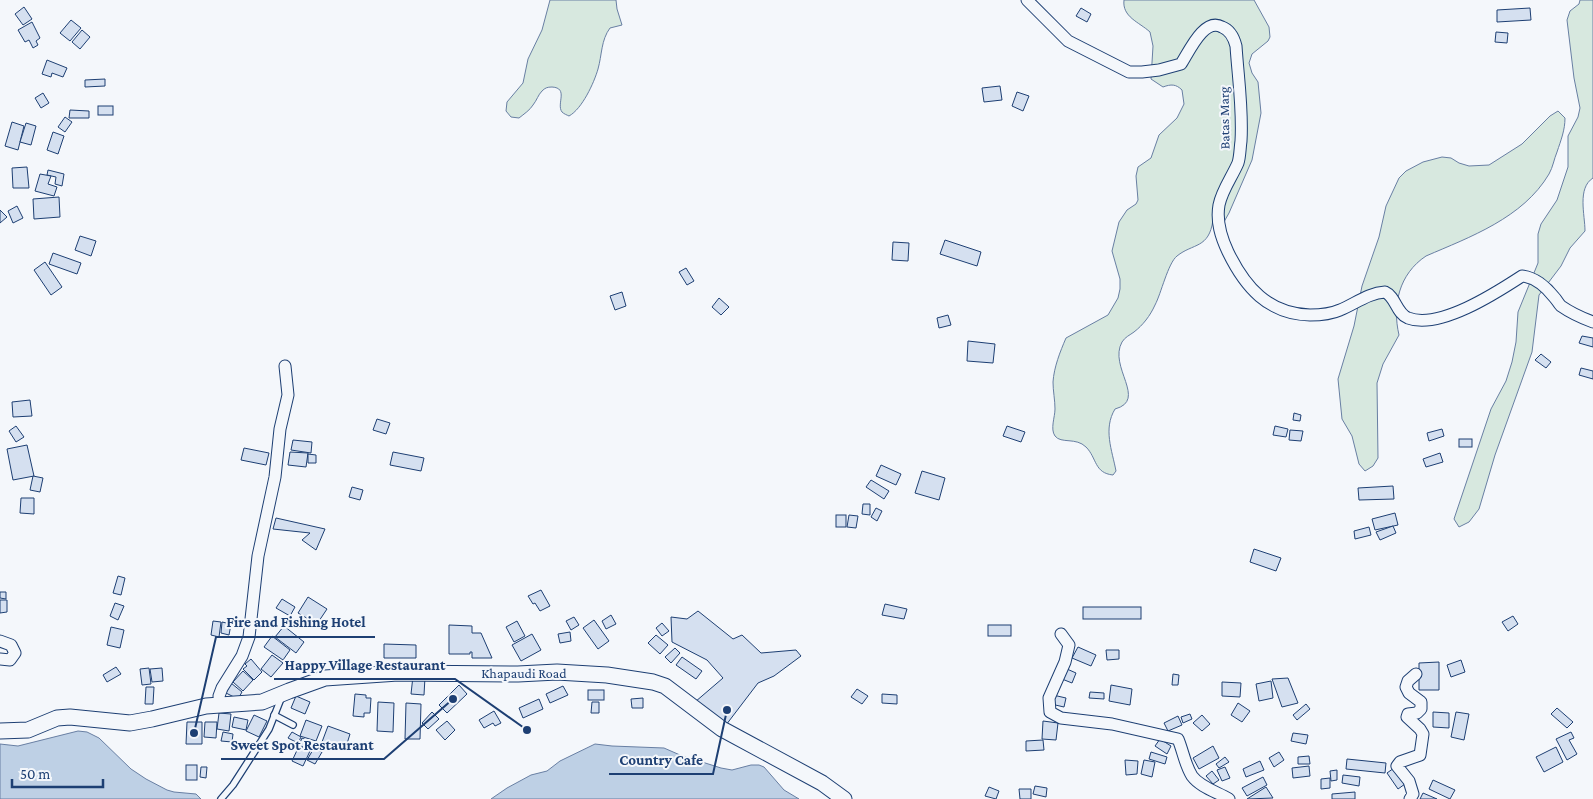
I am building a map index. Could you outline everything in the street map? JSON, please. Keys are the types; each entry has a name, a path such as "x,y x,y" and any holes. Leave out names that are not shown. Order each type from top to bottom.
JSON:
{"main road":[{"name":"Khapaudi Road","path":"0,731 28,730 57,718 70,717 130,723 206,706 262,702 325,678 398,673 518,674 557,672 607,675 665,686 722,729 822,783 844,799"}],"street":[{"name":"Batas Marg","path":"1027,0 1068,41 1130,72 1159,70 1181,64 1200,34 1209,26 1224,27 1234,38 1241,139 1238,161 1220,203 1219,226 1224,242 1243,280 1255,293 1270,304 1288,311 1308,315 1324,314 1338,311 1372,295 1385,292 1392,298 1402,314 1408,318 1424,320 1444,316 1479,302 1522,276 1536,280 1560,305 1593,322"},
{"path":"220,704 219,696 222,688 242,656 249,637 258,556 275,477 280,429 288,395 285,366"},
{"path":"1061,634 1069,645 1065,662 1049,698 1050,712 1061,718 1112,724 1178,739 1187,766 1193,777 1203,785 1229,799"},
{"path":"0,641 11,645 15,653 10,660 0,659"},
{"path":"1410,799 1413,794 1409,781 1397,766 1400,762 1420,755 1422,734 1420,729 1407,717 1408,714 1417,713 1421,709 1420,702 1406,687 1408,681 1416,674"}],"lane":[{"path":"221,799 233,785 269,729 283,693"},
{"path":"274,715 293,725"}],"shaded area":[{"path":"550,0 616,0 622,25 610,28 607,33 594,81 583,102 574,113 569,116 562,112 560,90 550,87 539,94 527,112 519,118 511,117 506,111 507,102 523,83 528,59 542,30"},
{"path":"1124,0 1254,0 1269,27 1270,37 1268,41 1252,54 1249,63 1252,73 1258,82 1261,113 1252,160 1229,213 1216,236 1213,220 1208,236 1204,241 1177,256 1168,272 1151,313 1122,342 1119,352 1120,362 1128,390 1128,398 1124,405 1115,409 1111,417 1109,432 1116,471 1113,475 1107,474 1099,468 1090,451 1082,444 1061,440 1055,436 1053,426 1055,409 1053,382 1055,371 1066,338 1108,315 1118,298 1120,279 1112,251 1119,222 1127,210 1136,204 1138,200 1136,176 1138,167 1151,158 1159,135 1177,118 1184,104 1180,88 1173,85 1163,87 1151,79 1153,46 1150,32 1128,15 1124,6"},
{"path":"1580,0 1593,0 1593,178 1588,182 1583,195 1585,231 1570,248 1561,266 1539,295 1532,352 1495,455 1479,509 1469,522 1459,527 1454,519 1491,409 1506,381 1512,362 1516,342 1518,312 1538,263 1538,234 1541,224 1557,200 1568,167 1568,136 1578,117 1580,108 1574,78 1567,20 1570,11 1579,4"},
{"path":"1558,111 1565,118 1562,135 1550,171 1538,189 1525,203 1494,224 1426,256 1409,272 1404,281 1397,302 1396,313 1399,335 1383,364 1377,383 1378,458 1373,466 1365,471 1359,464 1352,436 1342,419 1338,379 1354,326 1362,286 1379,237 1386,206 1399,178 1406,171 1423,162 1442,157 1451,158 1469,166 1489,165 1522,144 1550,116"}],"water":[{"path":"78,731 87,732 99,738 131,769 146,779 167,790 196,794 201,799 0,799 0,744 18,746"},
{"path":"595,744 664,748 680,755 732,770 759,765 764,767 784,790 799,799 491,799 531,775 547,771 560,761"}],"building":[{"path":"24,7 32,19 23,25 15,14"},
{"path":"1081,8 1091,14 1087,22 1076,16"},
{"path":"1530,8 1531,20 1497,22 1497,10"},
{"path":"71,20 81,28 70,41 60,33"},
{"path":"32,22 40,38 36,41 38,45 33,48 29,40 25,42 18,30"},
{"path":"82,30 90,37 80,49 72,42"},
{"path":"1496,32 1508,33 1507,43 1495,42"},
{"path":"47,60 67,68 63,77 52,73 51,77 42,74"},
{"path":"105,79 105,86 85,87 85,80"},
{"path":"1000,86 1002,100 984,102 982,88"},
{"path":"1017,92 1029,96 1023,111 1012,106"},
{"path":"43,93 49,103 41,108 35,98"},
{"path":"98,106 113,106 113,115 98,115"},
{"path":"70,110 89,111 89,118 69,118"},
{"path":"65,117 72,122 65,132 58,127"},
{"path":"12,122 24,126 18,150 5,146"},
{"path":"26,123 36,126 31,145 20,142"},
{"path":"53,132 64,136 58,154 47,150"},
{"path":"27,167 29,188 13,188 12,168"},
{"path":"48,170 64,174 62,186 55,184 56,177 47,175"},
{"path":"40,174 51,176 48,184 57,187 54,196 35,191"},
{"path":"59,197 60,217 34,219 33,199"},
{"path":"17,206 23,218 13,223 8,211"},
{"path":"0,210 7,217 0,223"},
{"path":"80,236 96,241 91,256 75,250"},
{"path":"945,240 981,252 977,266 940,254"},
{"path":"893,242 909,243 908,261 892,260"},
{"path":"53,253 81,263 77,274 49,264"},
{"path":"45,262 62,287 51,295 34,270"},
{"path":"686,268 694,281 687,285 679,272"},
{"path":"622,292 626,306 615,310 610,296"},
{"path":"719,298 729,307 721,315 712,307"},
{"path":"948,315 951,325 939,328 937,318"},
{"path":"1582,336 1593,338 1593,347 1579,343"},
{"path":"968,341 995,344 993,363 967,361"},
{"path":"1541,354 1551,362 1546,368 1535,360"},
{"path":"1581,368 1593,371 1593,379 1579,375"},
{"path":"30,400 32,416 13,417 12,402"},
{"path":"1294,413 1301,415 1300,421 1293,420"},
{"path":"377,419 390,423 386,434 373,430"},
{"path":"16,426 24,437 16,442 9,431"},
{"path":"1007,426 1025,432 1021,442 1003,436"},
{"path":"1275,426 1288,429 1286,437 1273,435"},
{"path":"1442,429 1444,436 1429,441 1427,433"},
{"path":"1290,430 1303,431 1301,441 1289,440"},
{"path":"1459,439 1472,439 1472,447 1459,447"},
{"path":"293,440 312,442 311,453 291,450"},
{"path":"27,445 34,476 13,480 7,449"},
{"path":"244,448 269,453 266,465 241,460"},
{"path":"290,452 308,453 306,467 288,465"},
{"path":"393,452 424,458 421,471 390,465"},
{"path":"1440,453 1443,462 1426,467 1423,459"},
{"path":"308,454 316,455 316,463 308,463"},
{"path":"881,465 901,474 896,485 876,476"},
{"path":"922,471 945,478 939,500 915,493"},
{"path":"33,476 43,478 40,492 30,490"},
{"path":"871,480 889,491 884,499 866,487"},
{"path":"1393,486 1394,499 1359,500 1358,488"},
{"path":"352,487 363,490 360,500 349,497"},
{"path":"21,498 34,498 34,514 20,513"},
{"path":"863,504 870,504 870,515 862,514"},
{"path":"876,508 882,511 877,521 871,517"},
{"path":"1395,513 1398,525 1375,530 1372,519"},
{"path":"836,515 846,515 846,527 836,527"},
{"path":"849,515 858,516 856,528 847,527"},
{"path":"276,518 325,529 316,550 302,540 310,533 273,529"},
{"path":"1393,526 1396,533 1380,540 1376,532"},
{"path":"1369,527 1371,535 1355,539 1354,531"},
{"path":"1254,549 1281,558 1276,571 1250,562"},
{"path":"118,576 125,578 121,595 113,593"},
{"path":"541,590 550,606 540,611 528,596"},
{"path":"0,592 6,592 6,599 0,598"},
{"path":"308,597 327,609 317,624 298,613"},
{"path":"282,599 295,607 290,616 276,608"},
{"path":"0,600 7,600 7,612 0,613"},
{"path":"115,603 124,606 118,620 110,616"},
{"path":"885,604 907,609 904,619 882,615"},
{"path":"1083,607 1141,607 1141,619 1083,619"},
{"path":"698,611 733,639 742,635 761,653 796,650 801,656 774,676 758,683 726,725 695,702 723,678 707,660 672,642 671,617 687,619"},
{"path":"611,615 616,624 606,629 602,621"},
{"path":"1513,616 1518,624 1508,631 1502,622"},
{"path":"574,617 579,625 571,630 566,621"},
{"path":"594,620 609,641 598,649 583,628"},
{"path":"213,621 221,622 219,637 211,635"},
{"path":"517,621 525,636 514,642 506,627"},
{"path":"222,622 231,624 229,635 221,633"},
{"path":"662,623 669,631 662,636 656,628"},
{"path":"449,625 472,626 472,633 481,633 492,658 472,658 472,652 470,654 449,654"},
{"path":"988,625 1011,625 1011,636 988,636"},
{"path":"284,626 304,642 296,653 275,637"},
{"path":"111,627 124,630 120,648 107,645"},
{"path":"570,632 571,641 560,643 558,634"},
{"path":"532,634 541,650 521,661 512,645"},
{"path":"656,635 668,645 660,654 648,643"},
{"path":"272,636 290,650 283,660 264,647"},
{"path":"384,644 416,645 416,658 384,658"},
{"path":"1078,647 1096,655 1091,666 1072,658"},
{"path":"675,648 680,653 671,663 665,657"},
{"path":"1106,650 1119,650 1119,659 1107,660"},
{"path":"272,655 283,663 271,677 261,669"},
{"path":"682,657 702,671 696,679 676,665"},
{"path":"251,659 262,672 254,680 243,669 247,666 245,664"},
{"path":"1461,660 1465,672 1451,677 1447,665"},
{"path":"1439,662 1439,690 1419,690 1419,663"},
{"path":"116,667 121,674 107,682 103,675"},
{"path":"149,668 151,684 142,685 140,669"},
{"path":"162,668 163,681 152,682 150,669"},
{"path":"1067,669 1076,673 1072,683 1062,679"},
{"path":"243,671 253,680 243,691 233,682"},
{"path":"1173,674 1179,675 1178,685 1172,685"},
{"path":"413,676 425,677 424,695 411,694"},
{"path":"1288,678 1298,703 1282,707 1272,679"},
{"path":"1271,681 1273,698 1259,701 1256,684"},
{"path":"1222,682 1241,683 1240,697 1222,696"},
{"path":"231,683 242,692 238,699 226,693"},
{"path":"459,685 467,694 447,713 439,705"},
{"path":"1111,685 1132,689 1130,705 1109,701"},
{"path":"563,686 568,695 550,703 546,694"},
{"path":"146,687 154,687 153,704 145,704"},
{"path":"857,689 868,696 862,704 851,697"},
{"path":"588,690 604,690 604,700 588,700"},
{"path":"1090,692 1104,693 1104,699 1089,698"},
{"path":"355,694 366,695 366,698 371,698 370,713 364,713 364,717 353,716"},
{"path":"882,694 897,695 897,704 882,703"},
{"path":"1053,695 1066,698 1064,707 1051,704"},
{"path":"296,696 310,702 305,714 291,708"},
{"path":"643,698 643,708 632,708 631,699"},
{"path":"539,699 543,709 523,718 519,708"},
{"path":"378,702 394,703 393,732 377,731"},
{"path":"592,702 599,702 599,713 591,713"},
{"path":"406,703 421,704 420,739 405,739"},
{"path":"1238,703 1250,711 1242,722 1231,715"},
{"path":"1306,704 1310,709 1297,720 1293,715"},
{"path":"1557,708 1573,722 1567,728 1551,714"},
{"path":"494,711 501,723 495,726 493,723 484,728 479,720"},
{"path":"432,712 439,719 428,729 422,723"},
{"path":"1433,712 1449,713 1449,728 1433,727"},
{"path":"1456,712 1469,714 1464,740 1451,737"},
{"path":"219,713 231,714 229,731 217,729"},
{"path":"1190,714 1192,719 1183,723 1181,717"},
{"path":"254,715 267,721 259,737 246,731"},
{"path":"1202,715 1210,724 1202,731 1193,723"},
{"path":"1178,716 1182,725 1168,731 1164,723"},
{"path":"234,717 248,720 246,730 232,727"},
{"path":"306,720 322,726 316,741 300,736"},
{"path":"447,721 455,730 445,740 436,730"},
{"path":"1043,721 1058,723 1056,740 1042,739"},
{"path":"187,722 202,722 202,744 186,744"},
{"path":"205,722 217,722 216,738 204,737"},
{"path":"328,726 350,734 345,750 322,742"},
{"path":"223,732 233,734 232,742 221,741"},
{"path":"292,732 301,737 298,743 288,738"},
{"path":"1571,732 1574,738 1569,740 1577,754 1567,760 1556,739"},
{"path":"1293,733 1308,735 1306,744 1291,741"},
{"path":"302,738 315,744 311,751 299,745"},
{"path":"1160,739 1171,746 1167,754 1155,746"},
{"path":"1043,740 1044,750 1026,751 1026,741"},
{"path":"299,746 310,751 303,766 292,761"},
{"path":"1213,746 1219,758 1199,769 1193,758"},
{"path":"1556,747 1563,762 1544,772 1536,757"},
{"path":"314,748 322,752 315,764 307,760"},
{"path":"1151,752 1167,757 1165,764 1149,759"},
{"path":"1279,752 1284,760 1274,767 1269,758"},
{"path":"1309,756 1310,764 1298,764 1298,757"},
{"path":"1225,757 1229,762 1219,768 1216,764"},
{"path":"1347,759 1386,763 1385,773 1346,769"},
{"path":"1125,760 1138,761 1137,774 1126,775"},
{"path":"1144,760 1155,762 1152,777 1141,774"},
{"path":"1260,761 1264,770 1246,777 1243,769"},
{"path":"186,765 197,765 197,780 186,780"},
{"path":"1309,766 1310,776 1293,778 1292,768"},
{"path":"201,767 207,767 206,778 200,777"},
{"path":"1225,767 1230,778 1222,781 1217,770"},
{"path":"1394,768 1405,784 1398,789 1387,773"},
{"path":"1337,770 1337,780 1331,781 1330,771"},
{"path":"1212,771 1219,780 1213,784 1206,776"},
{"path":"1343,775 1360,777 1359,786 1342,783"},
{"path":"1263,777 1267,785 1247,796 1242,788"},
{"path":"1330,778 1330,788 1321,789 1321,779"},
{"path":"1433,780 1455,790 1450,799 1429,789"},
{"path":"1035,786 1047,788 1046,797 1033,794"},
{"path":"989,787 999,791 996,799 985,796"},
{"path":"1266,787 1273,798 1247,799"},
{"path":"1019,789 1031,789 1031,799 1020,799"},
{"path":"1355,792 1355,799 1332,799 1332,794"},
{"path":"1423,793 1437,799 1420,799"}],"place":[{"name":"Sweet Spot Restaurant","path":"453,699"},
{"name":"Country Cafe","path":"727,710"},
{"name":"Happy Village Restaurant","path":"527,730"},
{"name":"Fire and Fishing Hotel","path":"194,733"}]}
